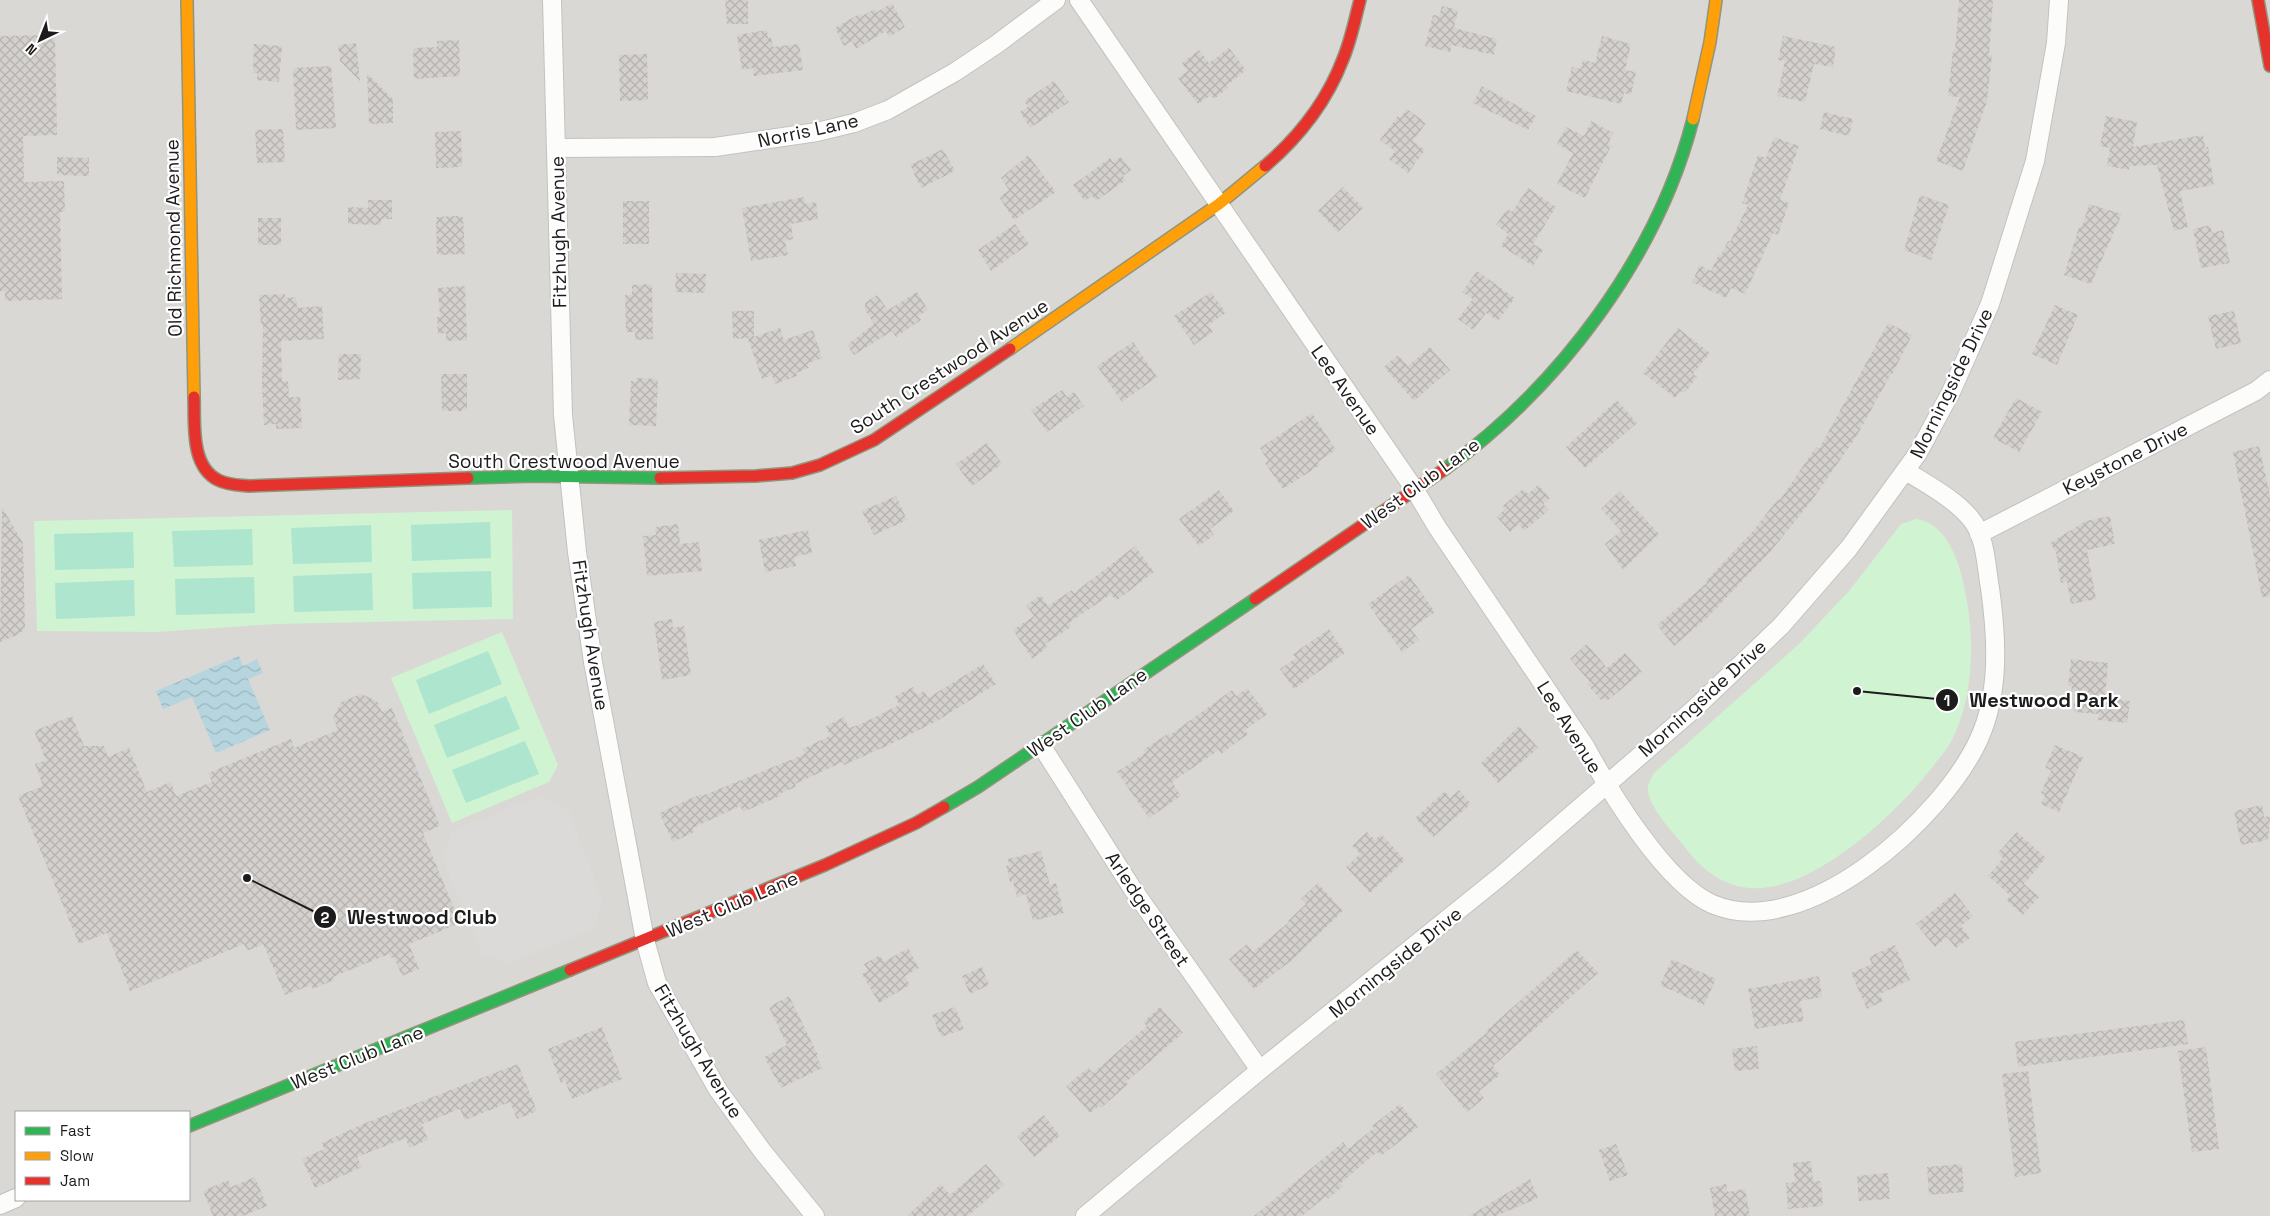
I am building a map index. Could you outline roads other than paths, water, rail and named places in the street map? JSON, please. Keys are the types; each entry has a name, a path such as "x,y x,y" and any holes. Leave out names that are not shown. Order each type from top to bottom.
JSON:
{"street":[{"name":"Old Richmond Avenue","path":"187,0 195,442 202,466 208,473"},
{"name":"Fitzhugh Avenue","path":"552,0 561,379 570,477 593,662 645,940 657,983 718,1090 763,1152 815,1216"},
{"name":"Norris Lane","path":"556,148 715,147 817,132 854,123 888,110 955,72 997,44 1056,0"},
{"name":"Lee Avenue","path":"1078,0 1219,204 1290,311 1415,490 1437,527 1586,746 1606,784 1662,862 1678,881 1696,895 1712,904 1748,912 1784,908 1825,893 1842,883 1890,847 1931,808 1960,772 1979,739 1988,715 1994,681 1996,647 1993,609 1984,552 1975,524 1964,512 1906,471"},
{"name":"South Crestwood Avenue","path":"208,473 229,485 249,486 570,477 756,476 792,473 820,465 874,440 1219,204 1278,155 1307,126 1344,58 1360,0"},
{"name":"West Club Lane","path":"190,1126 645,940 824,865 916,823 978,787 1415,490 1469,451 1556,366 1597,318 1642,245 1670,187 1693,124 1712,43 1716,0"},
{"name":"Morningside Drive","path":"1085,1216 1260,1070 1487,887 1694,709 1781,626 1849,548 1906,471 1951,392 1990,304 2026,195 2044,120 2056,43 2059,0"},
{"path":"2258,0 2270,66"},
{"name":"Keystone Drive","path":"1979,534 2256,391 2270,380"},
{"name":"Arledge Street","path":"1040,744 1132,888 1260,1070"},
{"path":"0,1204 15,1198"}],"water":[{"path":"239,656 243,666 257,659 263,673 248,679 270,730 216,753 192,697 163,709 156,691"}],"place":[{"name":"Westwood Park","path":"1857,691"},
{"name":"Westwood Club","path":"247,878"}]}
